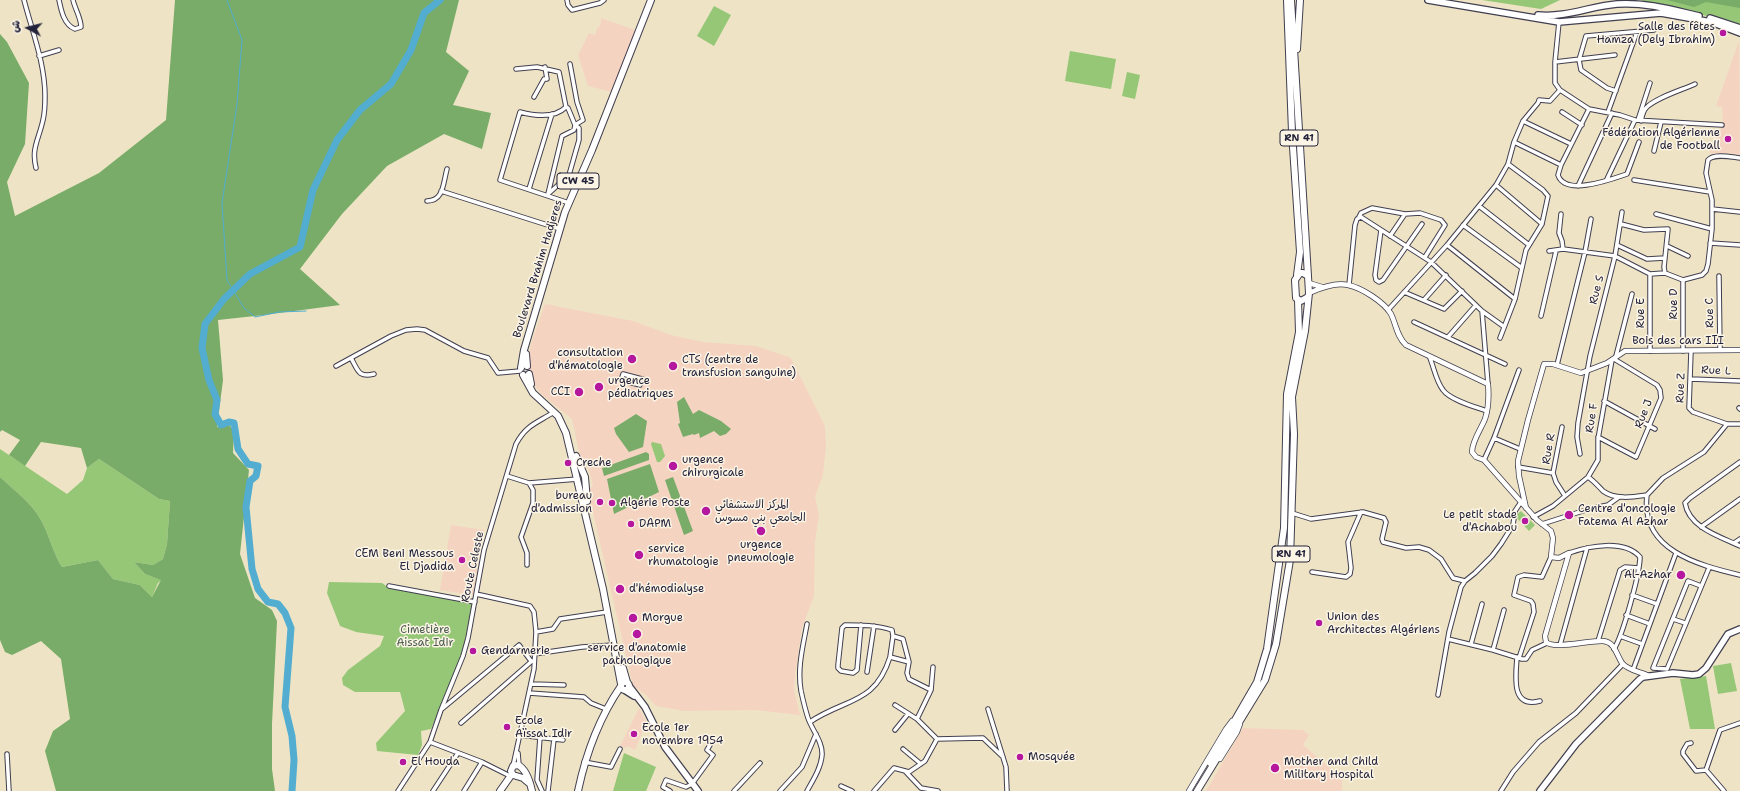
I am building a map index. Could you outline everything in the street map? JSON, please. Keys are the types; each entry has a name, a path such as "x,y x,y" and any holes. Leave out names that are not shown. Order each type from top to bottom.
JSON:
{"main road":[{"name":"Boulevard Brahim Hadjeres","path":"524,371 524,350 569,203 592,150 651,0"},
{"path":"561,230 601,137 656,0"},
{"name":"RN 41","path":"1287,0 1292,132 1300,252 1297,275"},
{"name":"RN 41","path":"1291,0 1308,276"},
{"path":"1295,63 1299,30 1300,0"},
{"path":"1428,0 1559,22 1661,13 1711,22 1740,33"},
{"path":"1445,0 1540,16 1560,15 1624,3 1644,5 1722,21 1740,28"},
{"path":"1644,5 1645,14"},
{"path":"1559,22 1560,15"},
{"path":"1302,272 1308,276 1308,295 1304,300 1298,300 1295,286 1297,275 1302,272"},
{"name":"RN 41","path":"1193,791 1239,718 1268,676 1276,644 1291,554 1294,434 1292,421 1292,394 1305,331 1308,295"},
{"name":"RN 41","path":"1199,791 1239,718 1256,682 1265,658 1281,558 1284,528 1286,394 1299,332 1298,300"},
{"path":"524,371 532,393 554,412 560,420 566,433 586,495 624,687"},
{"path":"524,371 532,387 554,407 564,420 579,475"},
{"path":"582,485 607,612 624,687 640,702 665,747 698,791"},
{"path":"1284,528 1285,541 1279,592 1281,595 1285,593"},
{"path":"1540,791 1580,739 1640,679 1649,676 1673,673 1693,675 1699,674 1706,668 1728,634 1740,629"},
{"path":"578,791 584,762 606,708 614,695 624,687"},
{"path":"502,789 511,775 511,769 519,767"},
{"path":"518,776 519,767"},
{"path":"519,767 527,775 532,791"},
{"path":"511,775 518,776 530,784"}],"street":[{"path":"24,0 44,76 45,106 43,122 34,149 33,157 36,168"},
{"path":"59,0 64,18 72,28 75,29 81,27 81,24 73,0"},
{"path":"567,0 568,5 572,10 600,3 604,0"},
{"path":"1559,22 1555,62 1555,81 1560,90 1589,109 1638,120 1722,125"},
{"path":"1616,91 1608,88 1581,70 1579,60 1586,36 1654,30"},
{"path":"1578,186 1610,113 1616,91 1637,32"},
{"path":"39,56 59,50"},
{"path":"1555,62 1615,55"},
{"path":"547,195 562,136 574,130 575,125 583,120 570,64"},
{"path":"516,69 545,68 559,72 566,107 568,108 575,125 579,128 579,140 569,175 547,195"},
{"path":"534,97 544,79 547,78 545,68"},
{"path":"1638,120 1650,83"},
{"path":"1607,179 1638,120 1647,107 1695,84"},
{"path":"1388,310 1447,245 1496,185 1508,164 1514,142 1523,121 1539,100 1550,101 1560,90"},
{"path":"566,107 560,112 552,114 531,115 520,112 500,180 569,203"},
{"path":"1589,109 1561,165 1558,177 1569,185 1578,186 1593,184 1627,174 1639,142"},
{"path":"1562,112 1582,125"},
{"path":"529,189 552,114"},
{"path":"1523,121 1571,144"},
{"path":"1654,151 1661,122"},
{"path":"1514,142 1561,165"},
{"path":"1549,251 1563,249 1615,256 1650,274 1665,273 1683,280 1698,277 1706,271 1712,229 1712,209 1706,173 1709,158 1740,158"},
{"path":"1500,338 1503,326 1515,299 1529,245 1542,224 1548,196 1543,190 1508,164"},
{"path":"426,201 436,199 440,196 446,169"},
{"path":"1634,180 1710,192"},
{"path":"1496,185 1542,224"},
{"path":"441,191 561,230"},
{"path":"1479,206 1529,245"},
{"path":"1348,285 1355,225 1357,219 1362,213 1372,208 1405,214 1420,213 1441,220 1445,224 1425,258"},
{"path":"1712,209 1740,212"},
{"name":"Rue S","path":"1580,454 1577,430 1590,356 1615,256 1622,212"},
{"path":"1390,236 1405,214"},
{"path":"1561,214 1559,233 1563,249"},
{"path":"1656,214 1712,229"},
{"path":"1359,217 1431,262 1482,311 1503,326"},
{"path":"1557,365 1585,252 1591,219"},
{"path":"1381,230 1375,275 1378,282 1383,280 1422,224"},
{"path":"1621,224 1644,230 1667,228 1667,246 1664,267 1665,273"},
{"path":"1463,225 1522,268"},
{"path":"1710,243 1740,245"},
{"path":"1447,245 1515,299"},
{"path":"1617,245 1648,259 1665,258"},
{"path":"1667,246 1688,256"},
{"path":"1540,316 1556,251"},
{"name":"Rue E","path":"1650,274 1650,351"},
{"path":"1424,300 1446,276"},
{"name":"Rue C","path":"1719,276 1720,350"},
{"name":"Rue D","path":"1683,280 1683,351"},
{"path":"1309,283 1322,287 1348,285 1376,298 1388,310 1403,342 1410,348 1488,384"},
{"path":"1308,295 1322,287"},
{"path":"1404,292 1445,309 1462,291"},
{"name":"Rue F","path":"1588,477 1598,460 1598,437 1604,401 1614,358 1632,294"},
{"path":"1448,337 1476,305"},
{"path":"1482,311 1489,402 1472,449 1474,455 1484,460 1533,517 1551,531 1553,535 1551,557 1547,569 1542,577 1524,574 1518,577 1516,580 1514,595 1531,601 1534,607 1534,612 1518,658 1516,684 1518,693 1524,700 1529,702 1540,701"},
{"path":"1414,322 1505,364"},
{"path":"336,366 400,332 417,329 425,330 467,352 488,358 498,373 524,371"},
{"name":"Bois des cars III","path":"1588,371 1625,351 1740,350"},
{"name":"Rue Z","path":"1691,351 1691,379 1688,406 1690,410 1727,424"},
{"path":"351,358 361,374 365,376 374,374"},
{"path":"1430,358 1439,383 1446,393 1460,401 1487,411"},
{"name":"Rue J","path":"1598,437 1636,457 1661,398 1659,387 1614,358"},
{"path":"1526,508 1518,467 1520,449 1543,366 1548,363 1581,372 1588,371"},
{"path":"1484,460 1494,438 1519,370"},
{"path":"640,385 621,380 622,374 642,379"},
{"name":"Rue L","path":"1691,379 1740,381"},
{"path":"1604,401 1655,429"},
{"name":"Route Celeste","path":"398,791 430,742 463,656 488,534 516,444 521,434 527,428 554,412"},
{"path":"1740,424 1727,424 1704,452 1663,478 1647,495 1646,509 1652,531 1676,553 1709,568 1740,575"},
{"name":"Rue R","path":"1562,427 1553,473 1556,482 1565,496"},
{"path":"1494,438 1520,449"},
{"path":"1740,462 1690,498 1686,503 1688,512 1701,527 1740,546"},
{"path":"1518,467 1553,473"},
{"path":"507,476 529,483 579,475"},
{"path":"1533,517 1546,511 1588,477 1608,494 1619,497 1647,495"},
{"path":"527,565 527,553 521,537 533,503 533,490 529,483"},
{"path":"1542,524 1608,505 1619,497"},
{"path":"1701,527 1740,499"},
{"path":"1438,695 1448,639 1461,587 1481,568 1501,544 1513,525 1515,511 1521,502"},
{"path":"1312,572 1346,577 1350,574 1351,568 1348,542 1361,512"},
{"path":"1292,513 1311,519 1361,512 1386,519 1382,539 1383,542 1406,548 1416,546 1429,550 1441,559 1453,578 1465,582"},
{"path":"1734,543 1740,540"},
{"path":"1551,557 1559,558 1569,553 1587,548 1608,545 1629,550 1640,557 1639,568 1632,595 1620,636 1614,649"},
{"path":"1560,645 1587,548"},
{"path":"1547,643 1545,636 1569,553"},
{"path":"1633,670 1676,553"},
{"path":"1598,641 1620,570 1625,567 1639,568"},
{"path":"1701,586 1688,582 1653,668 1667,670 1685,623 1709,568"},
{"path":"389,586 475,602"},
{"path":"461,723 532,661 534,654 536,632 534,612 530,606 476,594"},
{"path":"1632,595 1657,604"},
{"path":"1471,644 1482,604"},
{"path":"1493,650 1504,610"},
{"path":"536,632 553,629 560,618 607,612"},
{"path":"1626,616 1650,624"},
{"path":"1673,619 1685,623"},
{"path":"807,624 799,676 803,700 810,722 822,748 818,771 807,791"},
{"path":"810,722 827,711 858,699 868,693 877,685 886,671 890,657 893,636 892,630 860,625 843,626 838,668 841,671 853,673 856,670 860,625"},
{"path":"867,672 874,626"},
{"path":"893,636 903,640 908,662 907,673 909,679 931,690"},
{"path":"1620,636 1642,644"},
{"path":"1448,639 1526,659 1532,650 1547,643 1550,645 1598,641 1610,643 1623,664 1633,670 1649,676"},
{"path":"441,710 520,645 532,661 534,669 532,684 519,735 517,750 519,767"},
{"path":"534,654 582,647 614,645"},
{"path":"890,657 908,662"},
{"path":"1501,791 1513,772 1539,742 1576,713 1623,664"},
{"path":"917,719 931,690 933,667"},
{"path":"532,684 564,685"},
{"path":"529,693 584,697 591,703 606,708"},
{"path":"895,705 917,719 937,739 983,738 1003,757"},
{"path":"988,709 1006,767 1007,791"},
{"path":"896,730 908,714"},
{"path":"1189,791 1226,729 1239,718"},
{"path":"1706,770 1720,730 1740,723"},
{"path":"780,791 802,767 816,734"},
{"path":"519,735 563,740"},
{"path":"540,737 537,780 542,791"},
{"path":"548,791 554,739"},
{"path":"880,791 875,790 894,768 909,772 921,764 937,739"},
{"path":"430,742 511,775"},
{"path":"1690,743 1687,744 1683,754 1696,771 1706,770"},
{"path":"670,791 663,787 666,780 686,787 692,784 713,755 707,750 710,745"},
{"path":"584,762 612,768 620,749"},
{"path":"903,749 921,764"},
{"path":"517,750 519,767"},
{"path":"434,791 458,753"},
{"path":"7,754 9,791"},
{"path":"464,791 482,762"},
{"path":"734,791 760,762"},
{"path":"1706,770 1724,791"},
{"path":"904,771 921,788 938,791"},
{"path":"841,786 852,791"}],"shaded area":[{"path":"601,18 638,31 616,93 588,86 578,55 589,33 595,35 598,26 600,27"},
{"path":"1739,41 1740,155 1709,153 1723,125 1722,107 1716,106"},
{"name":"المركز الاستشفائي الجامعي بني مسوس","path":"545,304 633,321 671,335 703,342 756,346 791,358 825,426 826,446 823,475 815,496 819,515 815,542 814,596 802,628 795,675 794,690 800,715 755,710 684,711 656,706 645,694 633,686 588,491 593,485 589,470 588,468 582,466 572,419 541,394 534,384 528,370 531,344"},
{"name":"CEM Beni Messous El Djadida","path":"451,525 484,530 473,595 440,590"},
{"name":"Ecole 1er novembre 1954","path":"639,708 646,722 635,750 627,746 626,748 620,746"},
{"name":"Mother and Child Military Hospital","path":"1243,728 1303,730 1309,735 1303,745 1342,778 1342,791 1206,791"}],"green space":[{"path":"175,0 459,0 446,52 469,71 453,105 491,113 482,149 444,134 387,166 342,214 300,269 340,305 218,320 223,380 217,427 229,425 234,430 233,453 249,470 240,554 255,598 272,610 277,621 272,724 272,769 275,791 56,791 45,751 53,731 70,719 61,659 41,641 12,655 5,652 0,640 0,477 34,509 45,528 62,567 98,560 113,579 140,585 152,597 161,580 145,574 134,562 153,565 163,559 167,544 170,501 159,499 99,459 87,468 81,448 41,442 25,466 9,455 20,440 2,430 0,432 0,34 7,42 29,83 25,144 7,182 15,216 99,173 166,120"},
{"path":"1482,0 1560,0 1541,9"},
{"path":"1640,0 1740,0 1740,24"},
{"path":"1667,0 1740,0 1740,8 1706,2 1694,7"},
{"path":"714,6 731,15 714,46 697,36"},
{"path":"1070,51 1116,59 1111,89 1065,81"},
{"path":"1127,72 1140,75 1135,99 1122,96"},
{"path":"684,397 693,414 699,410 721,421 731,429 726,434 720,436 714,431 700,438 699,433 683,437 678,424 680,423 677,402"},
{"path":"636,414 647,421 643,447 629,452 616,434 614,428"},
{"path":"652,442 661,444 665,456 660,462 657,462 651,444"},
{"path":"0,449 67,494 83,480 87,468 99,459 159,499 170,501 167,544 163,559 153,565 134,562 145,574 162,580 158,583 152,597 140,585 113,579 98,560 62,567 45,528 34,509 0,477"},
{"path":"646,452 649,454 649,460 604,476 602,468"},
{"path":"650,464 659,492 614,514 607,479"},
{"path":"673,477 693,531 684,535 665,480"},
{"name":"Le petit stade d'Achabou","path":"1521,511 1535,525 1529,531 1515,516"},
{"name":"Cimetière Aissat Idir","path":"329,582 382,583 389,588 473,603 462,654 431,729 421,731 422,745 418,755 377,751 376,743 405,711 400,692 355,692 343,685 342,678 348,670 380,646 384,636 356,632 340,626 327,593"},
{"path":"1731,663 1737,691 1718,694 1713,666"},
{"path":"1706,676 1715,729 1690,729 1680,679"},
{"path":"624,753 656,767 646,791 613,791"}],"waterway":[{"path":"227,0 242,40 237,104 222,203 227,280 244,308 255,317 279,312 306,311"},
{"path":"292,791 294,760 292,736 285,707 291,628 285,613 278,604 268,602 258,589 252,569 246,507 250,481 256,476 258,466 248,464 238,449 234,423 229,422 221,425 215,414 217,400 209,380 202,348 205,324 224,299 250,274 300,247 313,190 337,140 360,110 391,84 411,50 424,13 440,0"}],"place":[{"name":"Salle des fêtes Hamza (Dely Ibrahim)","path":"1723,33"},
{"name":"Fédération Algérienne de Football","path":"1728,139"},
{"name":"consultation d'hématologie","path":"632,359"},
{"name":"CTS (centre de transfusion sanguine)","path":"673,366"},
{"name":"urgence pédiatriques","path":"599,387"},
{"name":"CCI","path":"579,392"},
{"name":"Creche","path":"568,463"},
{"name":"urgence chirurgicale","path":"673,466"},
{"name":"bureau d'admission","path":"600,502"},
{"name":"Algérie Poste","path":"612,503"},
{"name":"المركز الاستشفائي الجامعي بني مسوس","path":"706,511"},
{"name":"Centre d'oncologie Fatema Al Azhar","path":"1569,515"},
{"name":"Le petit stade d'Achabou","path":"1525,521"},
{"name":"DAPM","path":"631,524"},
{"name":"urgence pneumologie","path":"761,531"},
{"name":"service rhumatologie","path":"639,555"},
{"name":"CEM Beni Messous El Djadida","path":"462,560"},
{"name":"Al-Azhar","path":"1681,575"},
{"name":"d'hémodialyse","path":"620,589"},
{"name":"Morgue","path":"633,618"},
{"name":"Union des Architectes Algériens","path":"1319,623"},
{"name":"service d'anatomie pathologique","path":"637,634"},
{"name":"Gendarmerie","path":"473,651"},
{"name":"Ecole Aïssat Idir","path":"507,727"},
{"name":"Ecole 1er novembre 1954","path":"634,734"},
{"name":"Mosquée","path":"1020,757"},
{"name":"El Houda","path":"403,762"},
{"name":"Mother and Child Military Hospital","path":"1275,768"}]}
